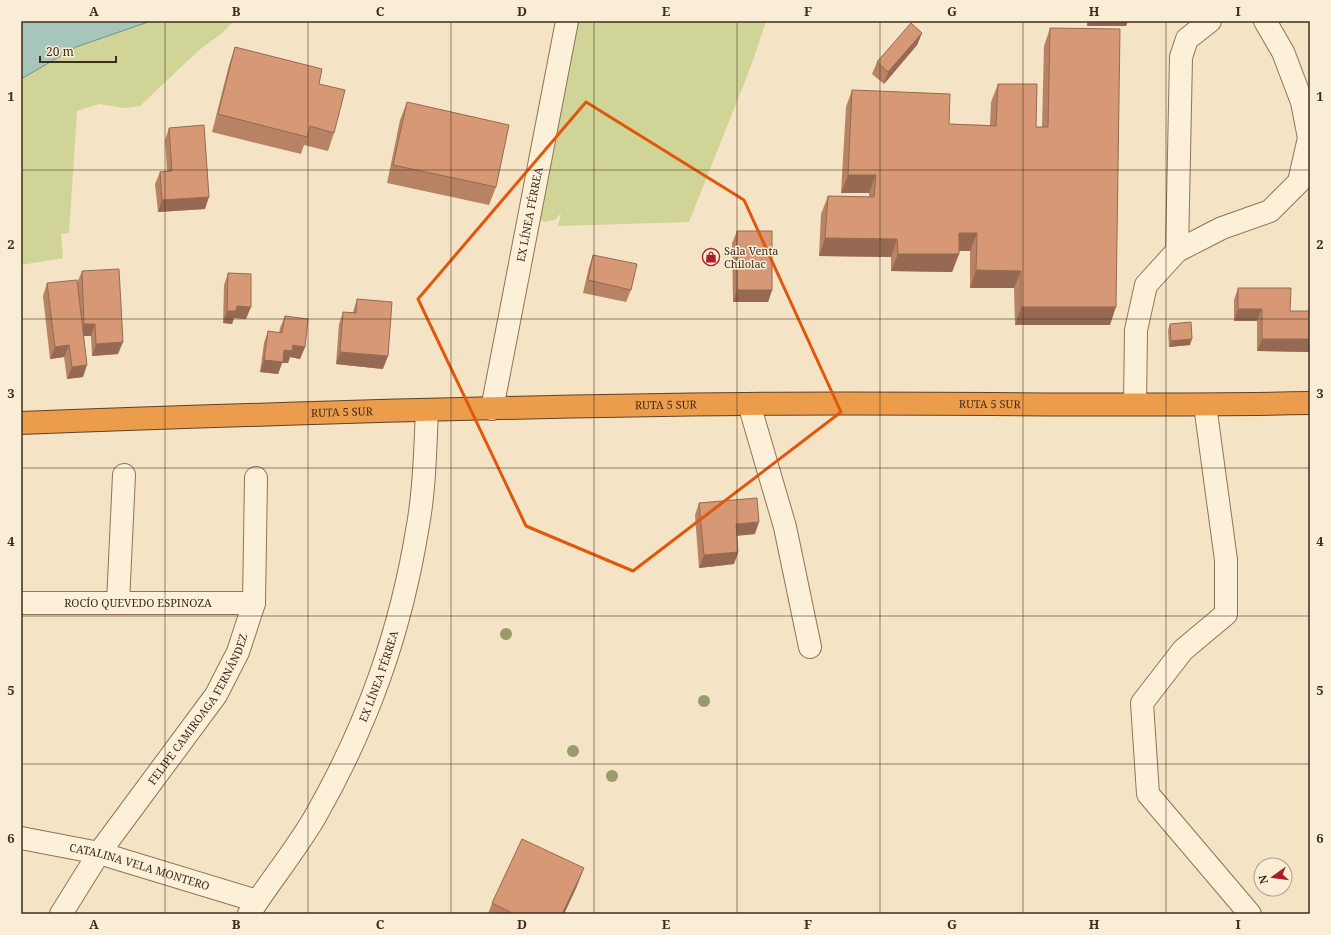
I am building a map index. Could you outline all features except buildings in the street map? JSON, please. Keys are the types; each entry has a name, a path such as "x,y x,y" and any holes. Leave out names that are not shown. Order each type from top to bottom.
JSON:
{"highway":[{"name":"RUTA 5 SUR","path":"21,423 492,408 749,404 1205,405 1310,403"}],"street":[{"name":"EX LÍNEA FÉRREA","path":"492,408 567,21"},
{"path":"1177,251 1181,57 1187,39 1210,21"},
{"path":"1135,404 1136,330 1146,285 1177,251 1222,228 1270,211 1299,182 1309,138 1302,102 1283,52 1265,21"},
{"path":"749,404 785,527 810,647"},
{"path":"1205,405 1226,560 1226,614 1182,650 1142,703 1148,794 1250,914"},
{"name":"EX LÍNEA FÉRREA","path":"253,907 291,854 335,781 360,729 378,683 394,635 407,587 419,524 425,468 427,411"},
{"path":"118,603 124,474"},
{"name":"FELIPE CAMIROAGA FERNÁNDEZ","path":"61,914 99,853 216,695 238,652 254,603 256,478"},
{"name":"ROCÍO QUEVEDO ESPINOZA","path":"21,603 254,603"},
{"name":"CATALINA VELA MONTERO","path":"21,838 99,853 253,907"}],"highlighted area":[{"path":"586,102 744,200 841,412 633,571 526,526 418,299"}],"green space":[{"path":"21,21 234,21 221,34 199,50 140,106 125,108 99,104 77,111 69,233 61,234 63,258 21,265"},
{"path":"573,21 766,21 751,66 689,222 558,226 561,213 555,220 545,222 533,217"}],"water":[{"path":"21,21 151,21 76,47 21,79"}],"place":[{"name":"Sala Venta Chilolac","path":"711,257"}]}
